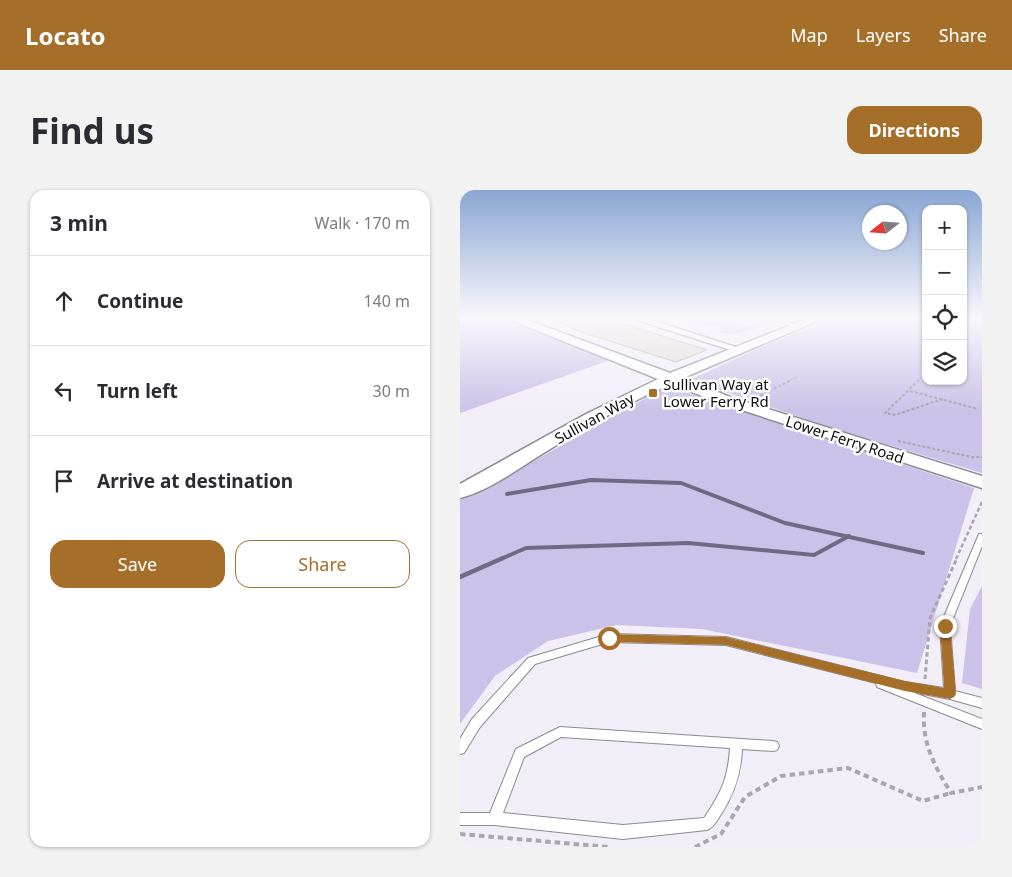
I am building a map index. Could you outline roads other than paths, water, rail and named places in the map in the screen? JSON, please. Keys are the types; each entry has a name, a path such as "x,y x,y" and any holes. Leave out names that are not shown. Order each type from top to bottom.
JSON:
{"main road":[{"name":"Lower Ferry Road","path":"596,350 669,379 807,428 982,482"},
{"name":"Sullivan Way","path":"460,492 494,475 609,408 669,379 740,350"}],"lane":[{"path":"950,694 945,626 982,536"},
{"path":"460,749 476,723 532,661 609,638 726,641 905,686 950,694 982,704"},
{"path":"856,674 982,724"},
{"path":"494,820 520,753 560,732 773,746"},
{"path":"460,819 494,820 623,832 706,824 728,793 735,767 736,744"}],"waterway":[{"path":"507,494 591,480 681,483 785,523 848,537"},
{"path":"501,559 526,548 688,543 814,555 848,537"},
{"path":"848,537 923,553"},
{"path":"460,577 503,558"}],"place":[{"name":"Sullivan Way at Lower Ferry Rd","path":"653,393"}]}
